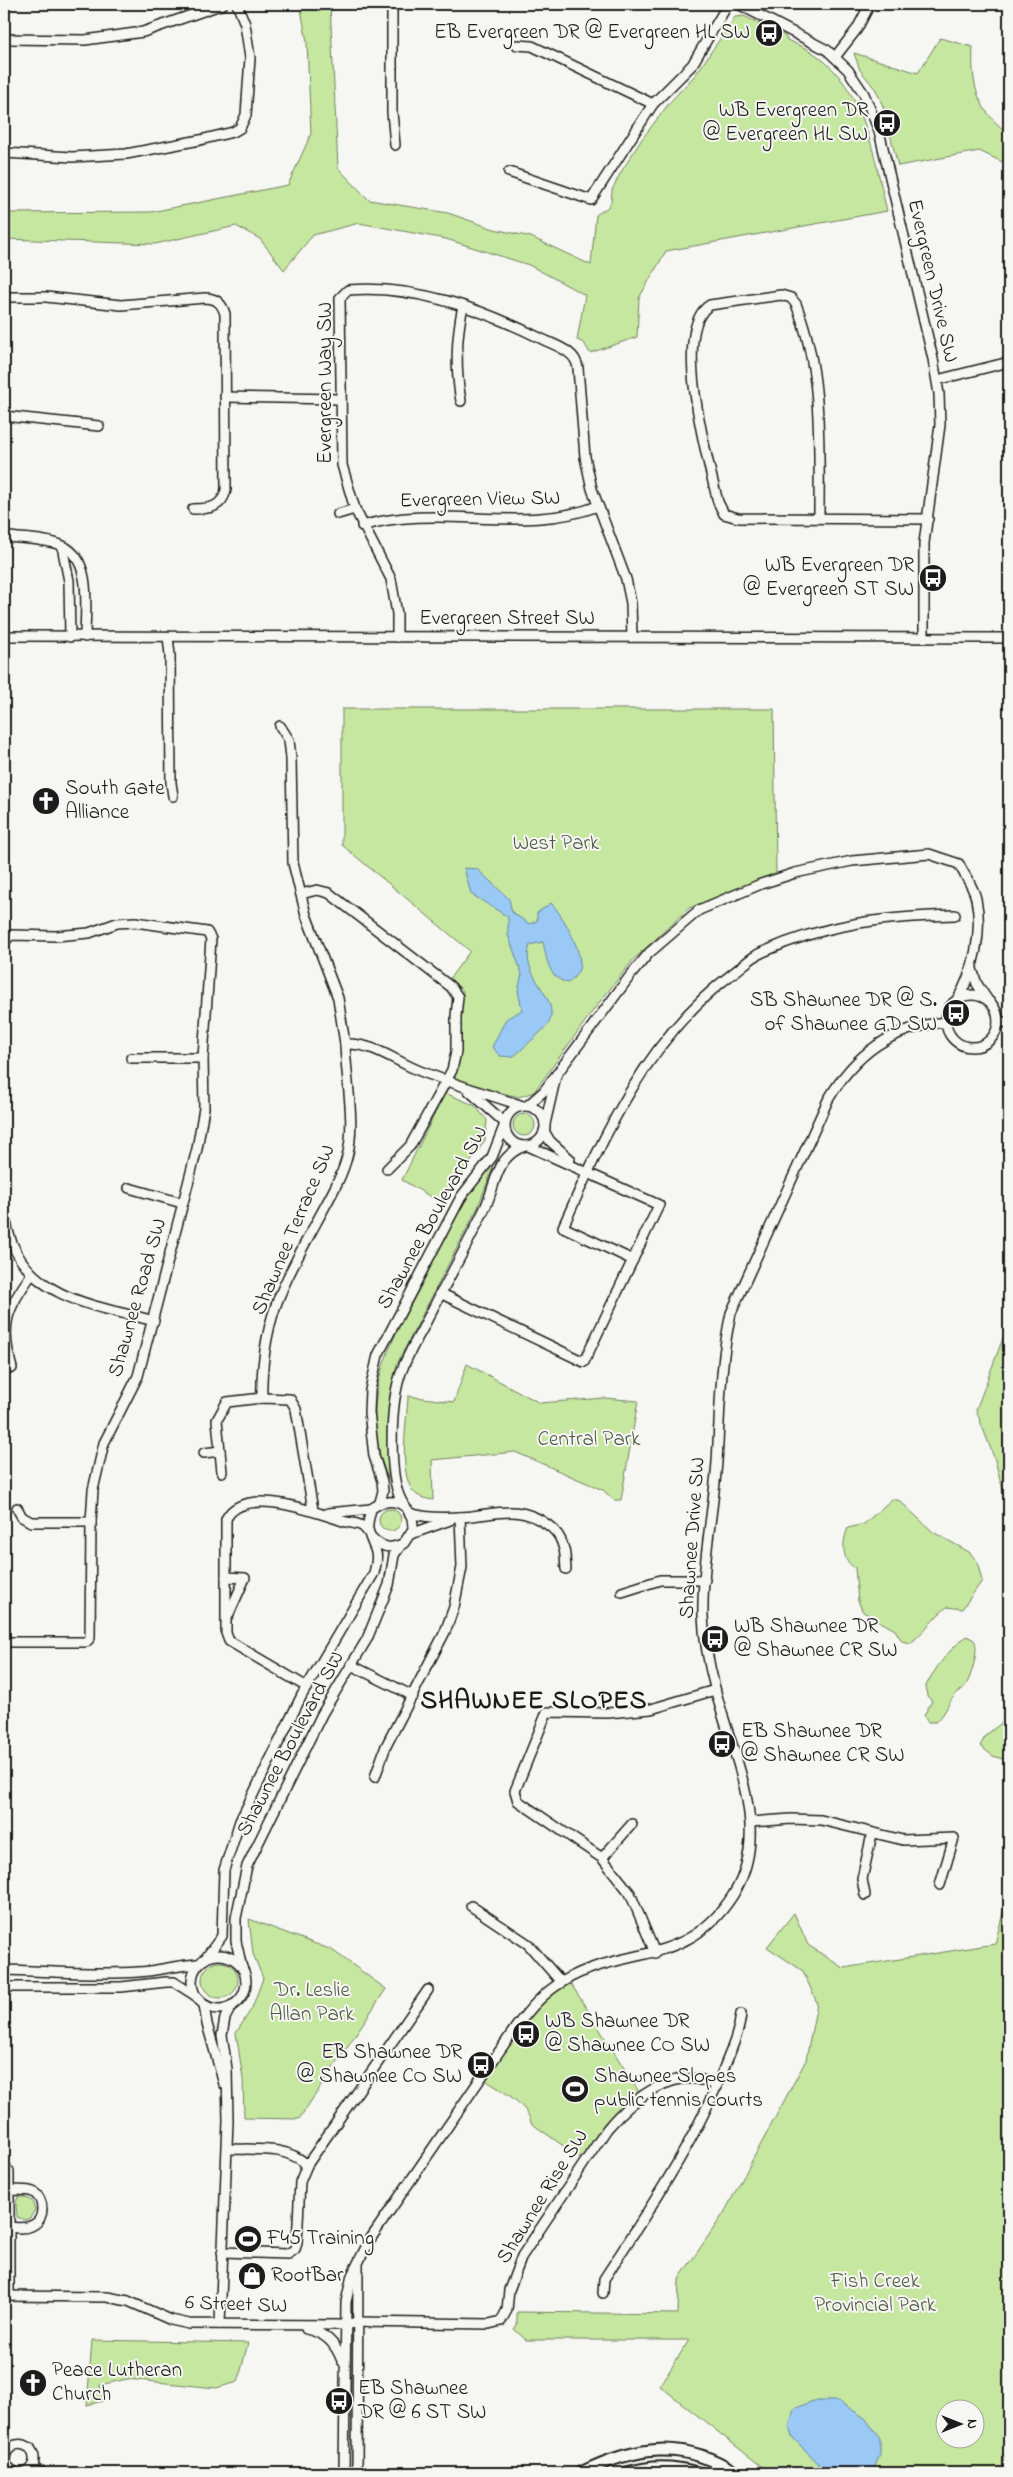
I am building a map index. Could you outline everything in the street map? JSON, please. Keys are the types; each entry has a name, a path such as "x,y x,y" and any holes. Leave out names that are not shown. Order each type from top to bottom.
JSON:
{"street":[{"path":"4,39 85,40 143,32 223,4"},
{"path":"4,153 72,157 126,154 200,140 233,132 240,128 246,115 250,58 245,24 237,4"},
{"path":"392,4 391,75 396,145"},
{"path":"509,172 591,200 653,104 692,65 728,4"},
{"name":"Evergreen Drive SW","path":"738,4 816,43 835,57 857,81 876,119 937,380 939,443 928,518 923,574 924,638"},
{"path":"835,57 856,29 870,4"},
{"path":"517,45 532,46 653,104"},
{"name":"Evergreen Way SW","path":"398,637 397,614 391,579 362,526 342,465 340,298 346,291 402,292 463,306 504,321 568,352 575,358 578,368 584,457 598,506 626,579 631,602 632,637"},
{"path":"819,518 817,402 814,378 796,304 790,298 781,295 710,305 702,310 697,320 693,360 694,388 702,437 720,508 727,516 735,518 819,518 928,518"},
{"path":"4,297 46,297 121,305 204,298 214,299 222,306 225,314 224,495 222,500 213,508 193,509"},
{"path":"461,401 457,379 457,337 463,306"},
{"path":"937,380 1009,362"},
{"path":"225,398 340,399"},
{"path":"4,416 99,426"},
{"name":"Evergreen View SW","path":"362,526 378,521 408,518 554,518 583,512 598,506"},
{"path":"338,514 355,509"},
{"path":"4,534 9,537 62,546 75,555 82,569 85,637"},
{"path":"62,546 69,581 70,637"},
{"name":"Evergreen Street SW","path":"4,636 1009,638"},
{"path":"168,636 170,655 171,783 173,796"},
{"name":"Shawnee Terrace SW","path":"262,1398 261,1380 276,1305 336,1185 347,1157 350,1104 346,1078 345,1044 338,998 306,915 293,863 290,745 280,726"},
{"path":"505,1124 514,1110 525,1106 544,1091 643,961 698,910 795,872 852,861 929,854 959,864 976,898 977,931 972,969 957,1000 949,1008 945,1017 949,1034 954,1041 969,1048 986,1044 992,1038 998,1021 994,1006 977,984 972,969"},
{"path":"301,894 317,890 329,893 456,992 458,1000 456,1052 448,1080 410,1146 387,1169"},
{"path":"633,1260 563,1227 584,1169 662,1041 713,988 761,952 824,929 892,917 955,915"},
{"name":"Shawnee Road SW","path":"4,946 4,942 12,935 56,936 89,933 117,923 135,922 208,932 211,939 204,1058 204,1108 197,1149 154,1321 138,1376 104,1443 93,1490 90,1638 86,1642 4,1642"},
{"path":"957,1000 970,995 987,999"},
{"path":"998,1021 1009,1022"},
{"name":"Shawnee Drive SW","path":"351,2324 348,2288 358,2262 391,2208 516,2027 537,2002 561,1982 584,1971 655,1953 683,1943 700,1932 715,1918 733,1895 746,1863 750,1845 751,1822 747,1797 715,1690 706,1652 703,1616 716,1463 723,1347 731,1313 828,1100 842,1076 869,1050 900,1033 928,1024 946,1022"},
{"path":"345,1044 357,1043 373,1047 419,1070 465,1088 539,1112 545,1128 564,1155 584,1169"},
{"path":"131,1058 204,1058"},
{"path":"527,1146 538,1141 545,1128 556,1074"},
{"path":"440,1293 584,1362 659,1206 584,1169 510,1140 505,1124 465,1088"},
{"name":"Shawnee Boulevard SW","path":"380,1502 383,1491 382,1481 372,1449 369,1412 370,1390 378,1355 461,1197 492,1157 505,1124"},
{"name":"Shawnee Boulevard SW","path":"408,1511 400,1500 394,1476 395,1398 405,1363 484,1211 504,1162 512,1152 527,1146"},
{"path":"129,1188 182,1203"},
{"path":"4,1213 12,1244 32,1274 55,1291 76,1300 154,1321"},
{"path":"12,1368 4,1330 15,1296 32,1274"},
{"path":"222,1472 217,1420 227,1402 262,1398 290,1399 296,1409 312,1510"},
{"path":"204,1453 220,1451"},
{"path":"322,1514 371,1508 380,1502 390,1500 396,1501 408,1511 421,1516 460,1517 505,1511 530,1514 551,1527 560,1537 564,1548 566,1569"},
{"path":"307,1687 229,1641 226,1633 226,1519 229,1513 245,1504 261,1502 278,1503 312,1510 362,1526 371,1537 383,1546 398,1546 418,1530 460,1517"},
{"path":"17,1508 22,1517 31,1522 91,1522"},
{"path":"371,1508 368,1523 371,1537"},
{"path":"408,1511 413,1523 411,1534"},
{"path":"375,1777 386,1746 445,1632 460,1586 462,1567 460,1517"},
{"name":"Shawnee Boulevard SW","path":"201,1961 222,1936 221,1891 229,1850 261,1777 307,1687 374,1572 378,1556 371,1537"},
{"name":"Shawnee Boulevard SW","path":"242,1968 236,1941 236,1918 247,1866 322,1714 367,1639 389,1585 394,1555 404,1543"},
{"path":"226,1577 244,1578 226,1620"},
{"path":"622,1592 660,1580 706,1580"},
{"path":"351,1665 413,1696"},
{"path":"655,1953 630,1893 602,1858 518,1801 516,1791 547,1712 608,1713 651,1709 715,1690"},
{"path":"751,1822 791,1819 821,1820 872,1834 904,1840 954,1838 940,1885"},
{"path":"602,1858 632,1824"},
{"path":"865,1895 862,1879 872,1834"},
{"path":"471,1906 528,1944 561,1982"},
{"path":"4,1970 157,1971 221,1955 236,1961 242,1968 246,1985 239,2000 232,2006 225,2018 222,2035 227,2069 228,2149 220,2324"},
{"path":"196,1996 192,1980 201,1961"},
{"path":"58,1971 58,1987"},
{"path":"4,1987 121,1987 174,1982 196,1996 204,2005 218,2009 232,2006"},
{"path":"222,2252 288,2254 295,2248 297,2243 300,2182 307,2165 428,1990"},
{"path":"204,2005 206,2024 227,2093"},
{"path":"603,2293 604,2279 675,2169 717,2087 740,2028 741,2014"},
{"name":"Shawnee Rise SW","path":"351,2324 489,2324 501,2322 507,2310 508,2290 522,2256 607,2129 623,2109 641,2095 677,2080 705,2079 717,2087"},
{"path":"228,2149 281,2151 298,2156 307,2165"},
{"path":"6,2296 9,2171"},
{"path":"9,2190 33,2193 40,2199 42,2208 39,2220 31,2226 9,2228"},
{"path":"344,2384 358,2262"},
{"name":"6 Street SW","path":"6,2296 107,2298 128,2301 170,2320 189,2324 351,2324"},
{"path":"351,2324 357,2473"},
{"path":"269,2325 313,2330 329,2338 338,2350 342,2361 344,2384 344,2473"},
{"path":"15,2473 7,2468 4,2459 7,2450 15,2445 30,2448 34,2458 28,2470 42,2473"},
{"path":"581,2473 606,2461 630,2454 665,2449 709,2459 736,2473"},
{"path":"627,2473 644,2469 673,2468 696,2473"}],"green space":[{"path":"300,4 330,4 338,168 369,200 448,213 494,229 531,237 591,265 596,215 608,207 611,202 612,190 621,172 642,139 670,102 696,74 735,17 744,16 785,36 787,40 812,52 832,69 846,86 857,104 872,146 887,211 666,251 639,298 637,337 590,353 584,343 577,340 585,295 529,265 446,239 359,223 313,235 284,270 260,239 236,226 155,244 4,239 4,213 151,212 288,185 311,134 307,42"},
{"path":"940,38 973,47 973,73 978,96 990,116 1009,134 1009,165 979,151 898,166 883,106 876,90 860,70 854,53 918,73"},
{"name":"West Park","path":"342,709 774,709 776,875 689,908 634,959 595,1008 534,1092 519,1097 450,1081 463,991 450,978 470,951 342,845"},
{"path":"445,1093 474,1105 487,1120 485,1140 443,1204 402,1180"},
{"path":"524,1114 532,1117 535,1125 532,1133 524,1136 516,1133 513,1125 516,1117"},
{"path":"491,1166 493,1167 478,1207 397,1364 389,1404 388,1479 379,1450 375,1423 376,1398 381,1374 399,1327 452,1225 472,1190"},
{"path":"1009,1322 1009,1513 995,1460 976,1410"},
{"name":"Central Park","path":"467,1364 540,1403 605,1398 638,1401 621,1500 614,1500 603,1490 515,1452 432,1460 433,1500 417,1495 408,1482 406,1472 405,1432 408,1396 454,1402"},
{"path":"892,1499 900,1501 933,1532 969,1552 977,1561 982,1581 962,1609 947,1607 910,1643 902,1641 895,1630 863,1612 858,1601 855,1568 850,1565 844,1550 848,1528 864,1524"},
{"path":"386,1509 394,1509 401,1516 401,1524 394,1531 386,1531 379,1524 379,1516"},
{"path":"967,1636 974,1640 976,1644 974,1662 968,1681 965,1687 954,1696 939,1719 936,1722 928,1722 924,1715 932,1701 927,1696 926,1686 944,1659"},
{"path":"1009,1712 1009,1761 993,1756 980,1746 986,1735 1000,1724"},
{"name":"Fish Creek Provincial Park","path":"1009,1889 1009,2473 770,2473 660,2386 689,2340 526,2340 514,2329 517,2325 517,2312 678,2314 679,2279 724,2213 806,2060 817,2003 803,1971 767,1947 794,1913 808,1945 843,1968 995,1944"},
{"name":"Dr. Leslie Allan Park","path":"249,1919 332,1950 386,1989 299,2119 244,2118 243,2079 236,2033 252,2008 263,1978 253,1954"},
{"path":"220,1962 233,1967 238,1980 233,1993 220,1998 207,1993 202,1980 207,1967"},
{"path":"568,1979 641,2095 623,2109 586,2162 531,2123 529,2116 518,2103 482,2078 528,2012"},
{"path":"18,2197 25,2197 32,2201 35,2210 30,2218 25,2220 17,2217 16,2202"},
{"path":"92,2340 248,2343 238,2382 216,2388 127,2379 100,2385 103,2401 87,2405"}],"water":[{"path":"464,868 477,869 509,899 512,912 529,924 537,921 537,913 551,903 570,931 577,948 580,966 578,972 568,983 561,981 552,973 547,962 543,942 530,945 528,956 530,967 550,1004 551,1013 549,1023 513,1057 500,1056 492,1047 506,1019 522,1010 518,991 522,974 508,935 508,917 471,894"},
{"path":"813,2401 838,2401 865,2418 880,2438 880,2455 872,2473 822,2473 817,2462 792,2437 789,2427 794,2409"}],"place":[{"name":"EB Evergreen DR @ Evergreen HL SW","path":"769,33"},
{"name":"WB Evergreen DR @ Evergreen HL SW","path":"887,123"},
{"name":"WB Evergreen DR @ Evergreen ST SW","path":"933,578"},
{"name":"South Gate Alliance","path":"46,801"},
{"name":"SB Shawnee DR @ S. of Shawnee GD SW","path":"956,1013"},
{"name":"WB Shawnee DR @ Shawnee CR SW","path":"715,1639"},
{"name":"EB Shawnee DR @ Shawnee CR SW","path":"722,1744"},
{"name":"WB Shawnee DR @ Shawnee CO SW","path":"526,2034"},
{"name":"EB Shawnee DR @ Shawnee CO SW","path":"481,2065"},
{"name":"Shawnee Slopes public tennis courts","path":"575,2089"},
{"name":"F45 Training","path":"248,2239"},
{"name":"RootBar","path":"252,2276"},
{"name":"Peace Lutheran Church","path":"33,2383"},
{"name":"EB Shawnee DR @ 6 ST SW","path":"339,2401"}],"district":[{"name":"SHAWNEE SLOPES","path":"534,1702"}]}
